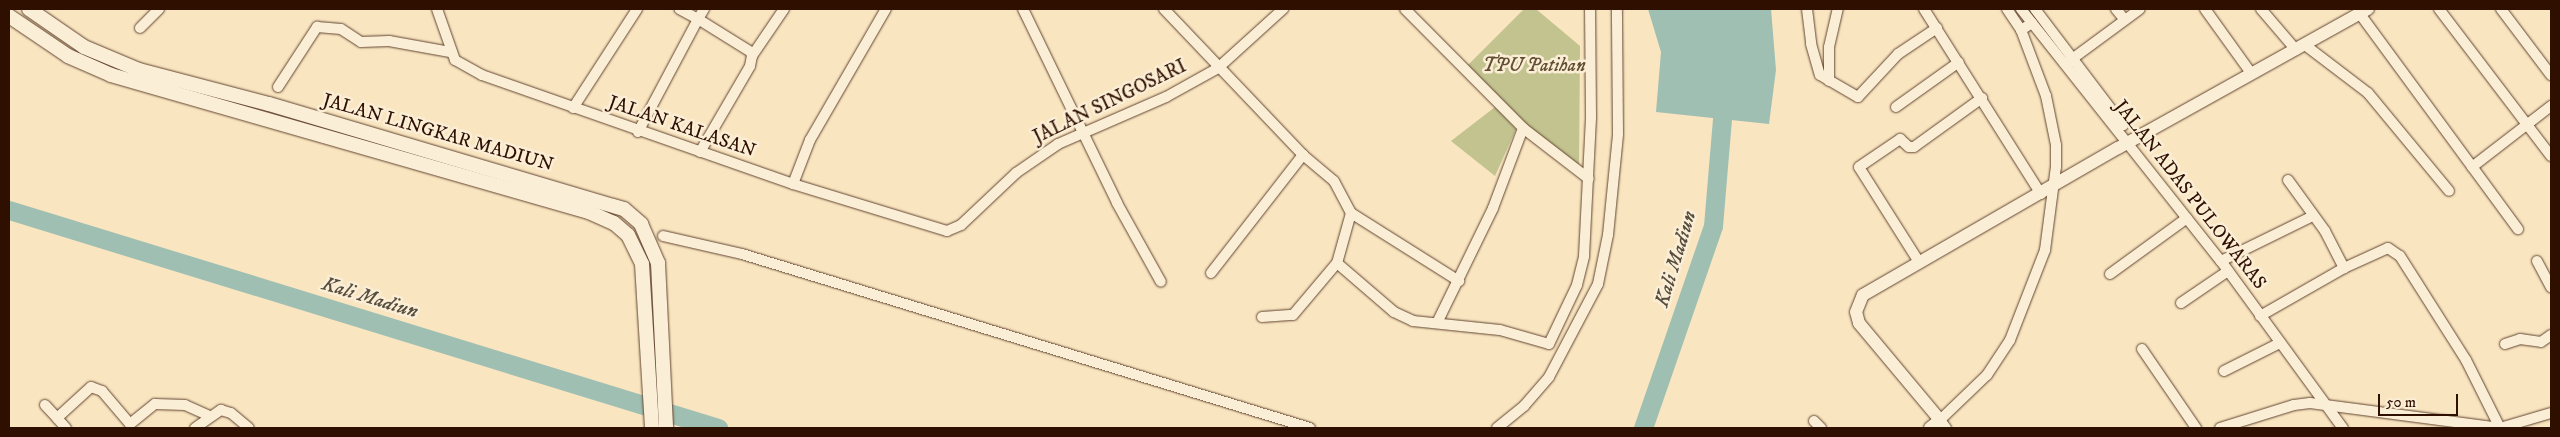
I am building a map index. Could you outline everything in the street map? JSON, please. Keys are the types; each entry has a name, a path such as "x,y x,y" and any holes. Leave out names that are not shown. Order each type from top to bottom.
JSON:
{"main road":[{"name":"JALAN LINGKAR MADIUN","path":"29,9 84,47 200,95"},
{"name":"JALAN LINGKAR MADIUN","path":"9,16 68,56 110,76 353,128 624,209 641,224 650,238 658,263 652,297 652,428"},
{"name":"JALAN LINGKAR MADIUN","path":"652,297 666,428"}],"street":[{"path":"140,28 159,9"},
{"path":"278,87 317,27 341,29 361,42 389,41 450,52 436,9"},
{"path":"573,108 637,9"},
{"path":"679,9 751,52 752,56"},
{"path":"638,132 704,9"},
{"path":"700,152 750,66 752,56 784,9"},
{"path":"793,184 810,140 886,9"},
{"path":"1023,9 1084,131 1117,203 1161,282"},
{"path":"1164,9 1303,156 1338,185 1351,213 1459,280"},
{"name":"JALAN SINGOSARI","path":"954,230 1035,159 1084,131 1166,97 1218,68 1284,9"},
{"path":"1405,9 1523,128 1589,179"},
{"path":"1337,263 1394,312 1413,321 1524,334 1549,344 1577,285 1584,256 1589,179 1590,9"},
{"path":"1497,428 1524,406 1549,377 1598,284 1608,235 1618,134 1617,9"},
{"path":"1807,9 1811,44 1819,74 1860,96 1898,54 1937,28"},
{"path":"1829,80 1829,47 1838,9"},
{"path":"1924,9 1982,98 2047,191"},
{"path":"2007,9 2021,30 2046,96 2052,122 2056,167 2047,191 2045,250 2020,319 1987,375 1939,425 1856,318 1860,300 1869,290 2047,191 2251,73 2301,48 2365,10 2472,167 2518,229"},
{"name":"JALAN ADAS PULOWARAS","path":"2021,9 2069,61 2131,141 2342,428"},
{"path":"2035,9 2069,61 2140,9"},
{"path":"2116,9 2124,19"},
{"path":"2261,9 2301,48 2368,94 2448,192"},
{"path":"2439,9 2551,156"},
{"path":"2500,9 2551,75"},
{"path":"2209,10 2251,73"},
{"path":"2021,30 2032,23"},
{"name":"JALAN KALASAN","path":"450,52 460,64 482,75 638,132 793,184 954,230"},
{"path":"1896,107 1959,62"},
{"path":"1919,262 1858,167 1900,139 1909,147 1914,147 1982,98"},
{"path":"2472,167 2551,106"},
{"path":"1437,323 1493,208 1523,128"},
{"path":"1211,273 1303,156"},
{"path":"2288,180 2325,231 2344,268"},
{"path":"1262,317 1293,314 1337,263 1351,213"},
{"path":"2221,261 2313,216"},
{"path":"2110,274 2187,218"},
{"path":"663,236 751,257 1310,428"},
{"path":"2260,316 2344,268 2382,249 2388,248 2400,256 2466,360 2500,428"},
{"path":"2538,261 2551,287"},
{"path":"2182,303 2228,271"},
{"path":"2505,344 2520,339 2541,342 2551,335"},
{"path":"2224,372 2280,343"},
{"path":"2142,348 2196,428"},
{"path":"57,418 91,388 97,387 130,424 155,404 185,405 210,416"},
{"path":"2220,428 2301,403 2500,428 2522,425 2551,413"},
{"path":"45,405 66,428"},
{"path":"196,428 210,416 225,410 249,428"}],"green space":[{"name":"TPU Patihan","path":"1524,9 1536,9 1580,46 1579,168 1538,138 1468,65"},
{"name":"TPU Patihan","path":"1495,107 1516,129 1495,176 1451,141"}],"shaded area":[{"path":"1648,9 1771,9 1776,70 1769,124 1656,112 1661,52"}],"waterway":[{"name":"Kali Madiun","path":"1643,428 1713,226 1724,95"},
{"name":"Kali Madiun","path":"9,210 718,428"}]}
